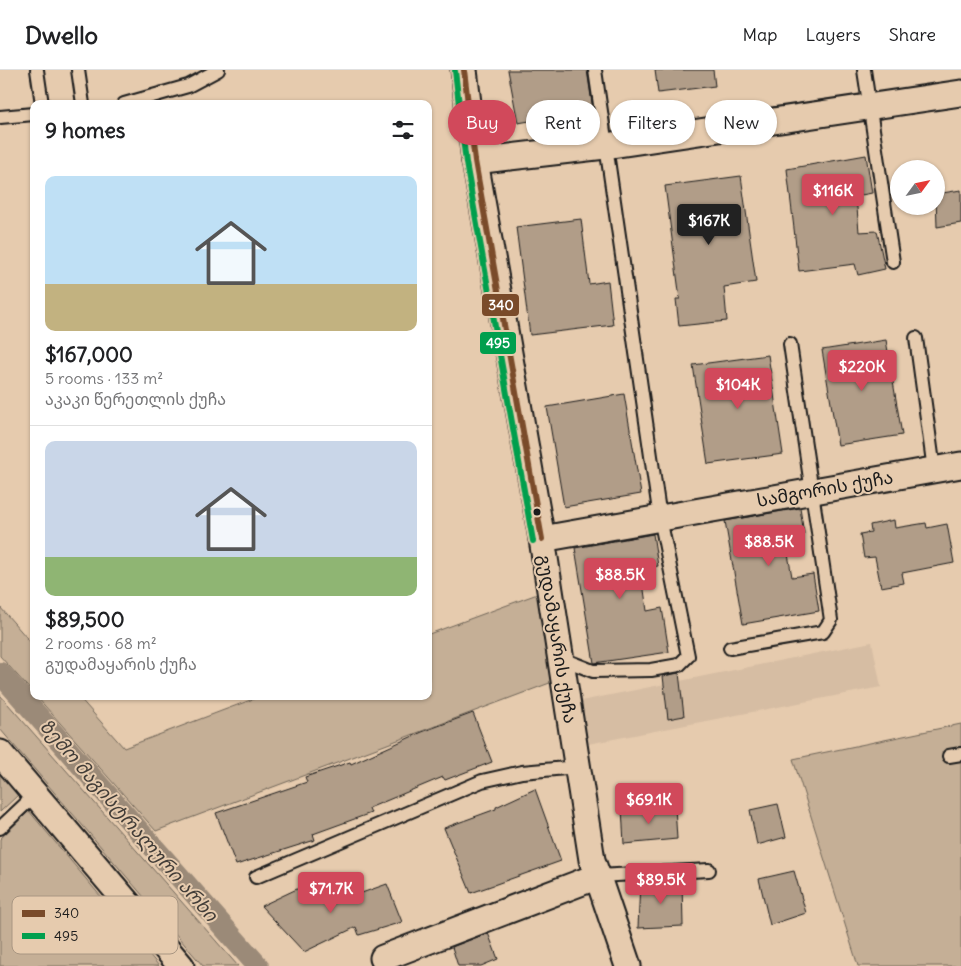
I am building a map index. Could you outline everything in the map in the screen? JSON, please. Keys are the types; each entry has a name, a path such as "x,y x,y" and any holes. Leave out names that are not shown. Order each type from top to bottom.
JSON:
{"street":[{"name":"გუდამაყარის ქუჩა","path":"464,70 475,161 542,539 592,860 628,966"},
{"path":"475,161 605,146 961,93"},
{"name":"სამგორის ქუჩა","path":"542,539 961,465"},
{"path":"0,754 122,896"},
{"path":"383,958 598,876"},
{"path":"171,954 181,966"}],"lane":[{"path":"38,70 42,100"},
{"path":"78,70 82,100"},
{"path":"138,100 188,86 218,70"},
{"path":"560,658 593,671 651,670 679,665 688,656 660,518 595,70"},
{"path":"864,70 893,262"},
{"path":"0,118 30,114"},
{"path":"916,338 934,470"},
{"path":"730,648 823,632 831,620 790,344"},
{"path":"256,877 482,781 522,772 577,767"},
{"path":"0,828 36,794"},
{"path":"598,876 709,870"}],"shaded area":[{"path":"540,593 555,681 156,831 40,700 82,700 124,748 250,700 432,700 432,633"},
{"path":"0,607 30,641 30,690 0,656"},
{"path":"872,642 881,687 583,745 576,702"},
{"path":"0,695 177,896 143,896 0,729"},
{"path":"961,724 961,966 858,966 793,759"},
{"path":"0,773 18,795 0,812"},
{"path":"29,811 100,896 12,896 12,954 149,954 159,966 0,966 0,839"},
{"path":"178,898 238,966 203,966 178,937"}],"building":[{"path":"508,70 587,70 592,100 526,100 526,122 518,123 516,100 514,100"},
{"path":"655,70 713,70 715,86 658,93"},
{"path":"866,155 872,193 856,196 859,232 877,231 885,269 858,275 855,264 799,271 787,169"},
{"path":"741,176 756,282 724,287 727,321 679,326 676,299 680,299 665,186"},
{"path":"961,190 961,223 937,227 937,215 945,215 945,193"},
{"path":"581,219 589,284 608,281 613,325 530,335 516,227"},
{"path":"886,340 902,435 838,445 822,350"},
{"path":"768,355 783,454 708,464 693,365"},
{"path":"624,394 641,494 564,507 547,407"},
{"path":"800,508 804,534 785,537 792,577 813,574 819,611 743,624 725,521"},
{"path":"894,520 895,528 926,523 927,528 947,524 954,563 902,573 904,583 881,587 875,557 864,558 860,534 871,532 870,525"},
{"path":"653,534 658,566 641,569 647,611 662,608 669,652 594,663 575,548"},
{"path":"679,673 684,716 668,719 663,676"},
{"path":"473,713 492,762 445,780 443,777 369,808 371,813 313,834 315,840 236,865 216,813 307,782 305,777 350,762 351,764 422,732"},
{"path":"535,789 561,861 471,893 444,828 496,809 496,807"},
{"path":"778,804 786,837 757,845 750,810"},
{"path":"675,807 677,839 624,844 622,808"},
{"path":"794,871 806,913 770,925 759,879"},
{"path":"318,879 328,905 387,884 402,922 359,935 356,927 304,952 261,906"},
{"path":"682,881 683,926 638,928 640,882"},
{"path":"488,933 498,959 481,966 458,966 452,947"}],"waterway":[{"name":"ზემო მაგისტრალური არხი","path":"0,673 258,966"}],"transit line":[{"name":"340","path":"464,70 475,161 542,539"},
{"name":"495","path":"455,71 466,163 533,541"}]}
